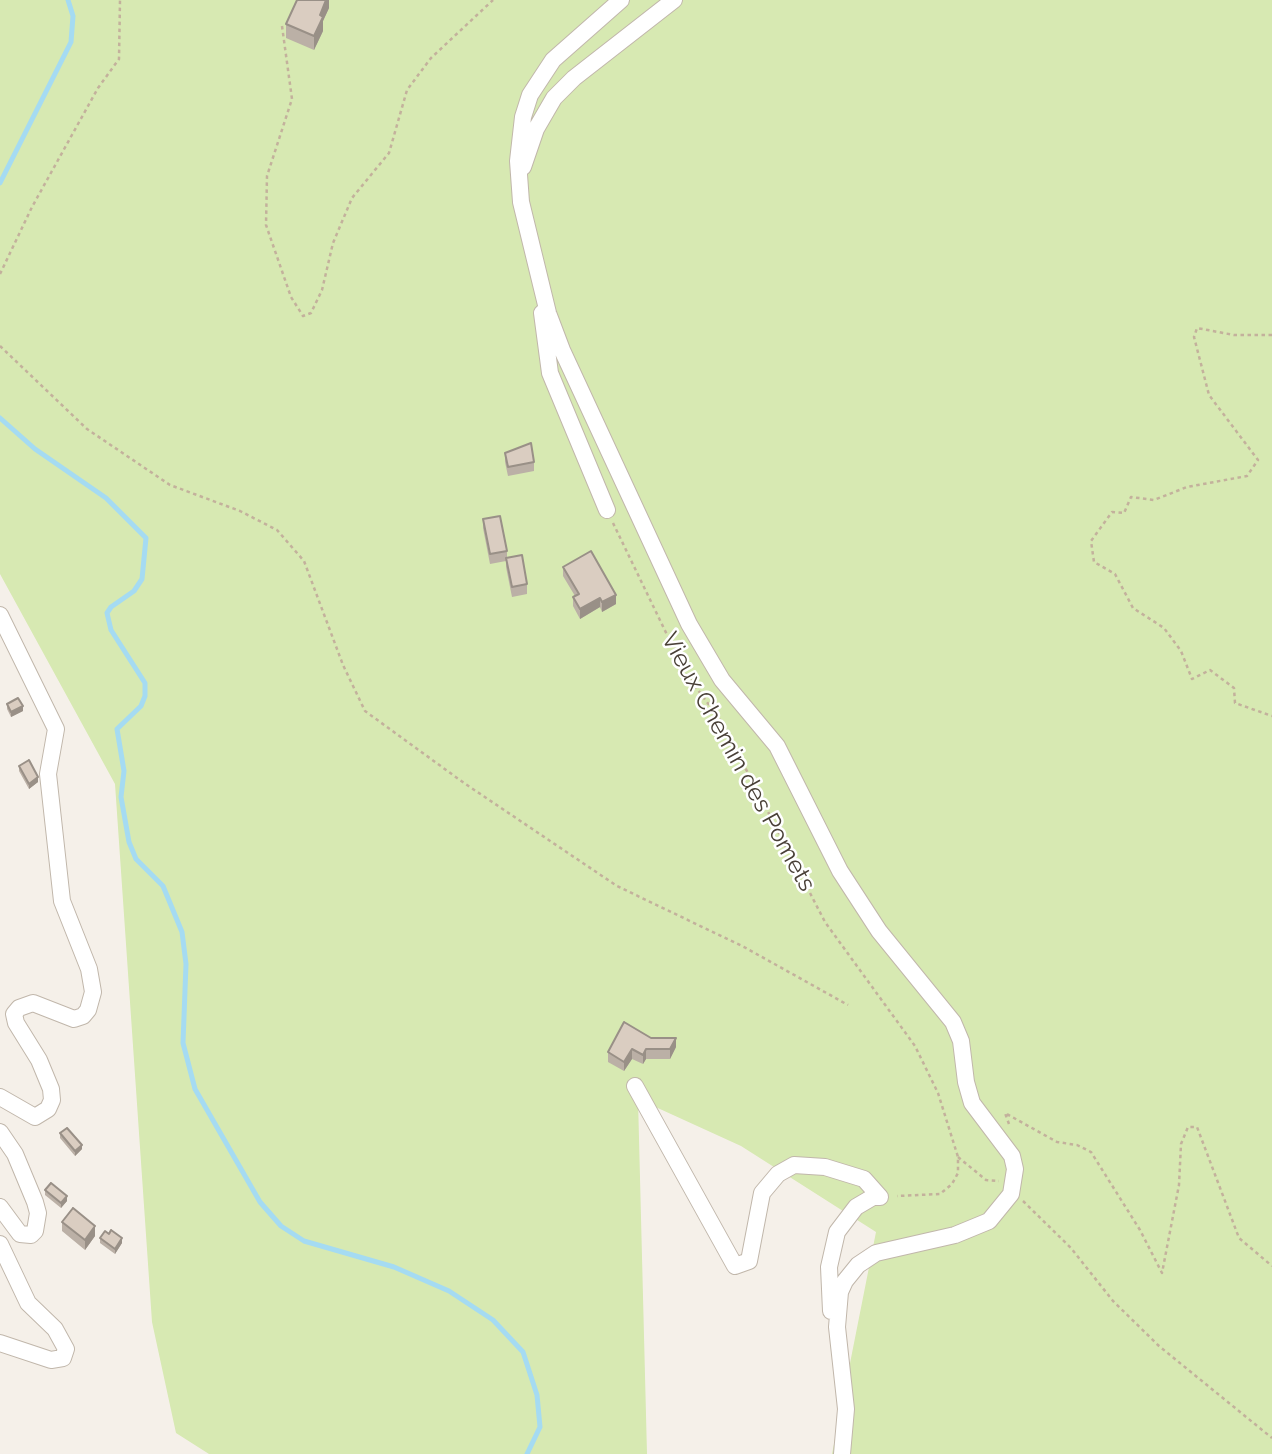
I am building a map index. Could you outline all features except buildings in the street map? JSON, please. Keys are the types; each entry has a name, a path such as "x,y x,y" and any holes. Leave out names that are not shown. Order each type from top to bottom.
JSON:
{"street":[{"path":"607,510 550,373 535,270 525,227 519,178 519,138 523,117 536,86 567,46 621,0"},
{"path":"519,178 536,129 554,98 573,78 674,0"},
{"path":"535,270 562,350 689,624 722,680 777,746 840,871 879,931 953,1022 961,1041 966,1082 972,1103 1012,1156 1013,1188 1000,1211 977,1228 889,1248 858,1265 841,1292 837,1327 839,1360"},
{"path":"0,615 56,729 48,774 62,901 89,970 93,992 88,1010 83,1016 74,1018 43,1005 25,1004 19,1008 14,1014 16,1023 39,1060 51,1089 52,1100 48,1109 35,1117 0,1097"},
{"path":"635,1086 735,1266 749,1261 762,1193 778,1174 794,1165 825,1167 864,1179 880,1197 856,1207 837,1232 829,1267 831,1310 846,1409 842,1454"},
{"path":"0,1132 15,1154 38,1213 35,1231 31,1235 20,1234 0,1207"},
{"path":"0,1244 28,1303 55,1329 66,1349 63,1357 51,1360 0,1343"}],"path":[{"path":"0,274 32,207 98,88 119,59 120,0"},
{"path":"282,26 292,99 267,176 266,225 291,297 303,316 311,313 322,290 334,243 352,198 389,153 407,90 431,58 493,0"},
{"path":"1272,335 1234,335 1197,328 1194,337 1209,395 1258,460 1247,476 1187,487 1154,500 1131,498 1124,513 1112,512 1091,541 1094,562 1115,574 1133,608 1164,628 1181,651 1192,680 1210,670 1234,688 1235,703 1272,716"},
{"path":"0,346 87,429 170,485 240,511 277,530 304,561 343,665 365,711 464,783 617,886 744,947 848,1004"},
{"name":"Vieux Chemin des Pomets","path":"607,510 686,674 721,721 825,922 915,1046 938,1093 958,1157"},
{"path":"1012,1156 1013,1142 1005,1113 1057,1142 1077,1145 1091,1152 1140,1230 1162,1273 1179,1185 1181,1144 1188,1127 1197,1127 1239,1238 1272,1266"},
{"path":"958,1157 986,1180 1013,1188 1071,1248 1113,1301 1159,1346 1272,1438"},
{"path":"880,1197 940,1194 952,1184 958,1173 958,1157"}],"green space":[{"path":"0,0 1272,0 1272,1454 832,1454 876,1232 741,1146 638,1099 647,1454 209,1454 176,1433 152,1322 115,784 0,574"}],"waterway":[{"path":"0,183 71,42 73,16 68,0"},
{"path":"0,418 35,449 106,498 146,538 142,579 134,591 111,607 107,613 111,630 145,683 145,696 141,706 117,729 124,771 121,797 129,842 136,859 163,886 182,932 186,964 183,1043 195,1089 260,1202 281,1226 304,1241 394,1267 449,1291 493,1320 523,1352 537,1395 540,1427 527,1454"}]}
